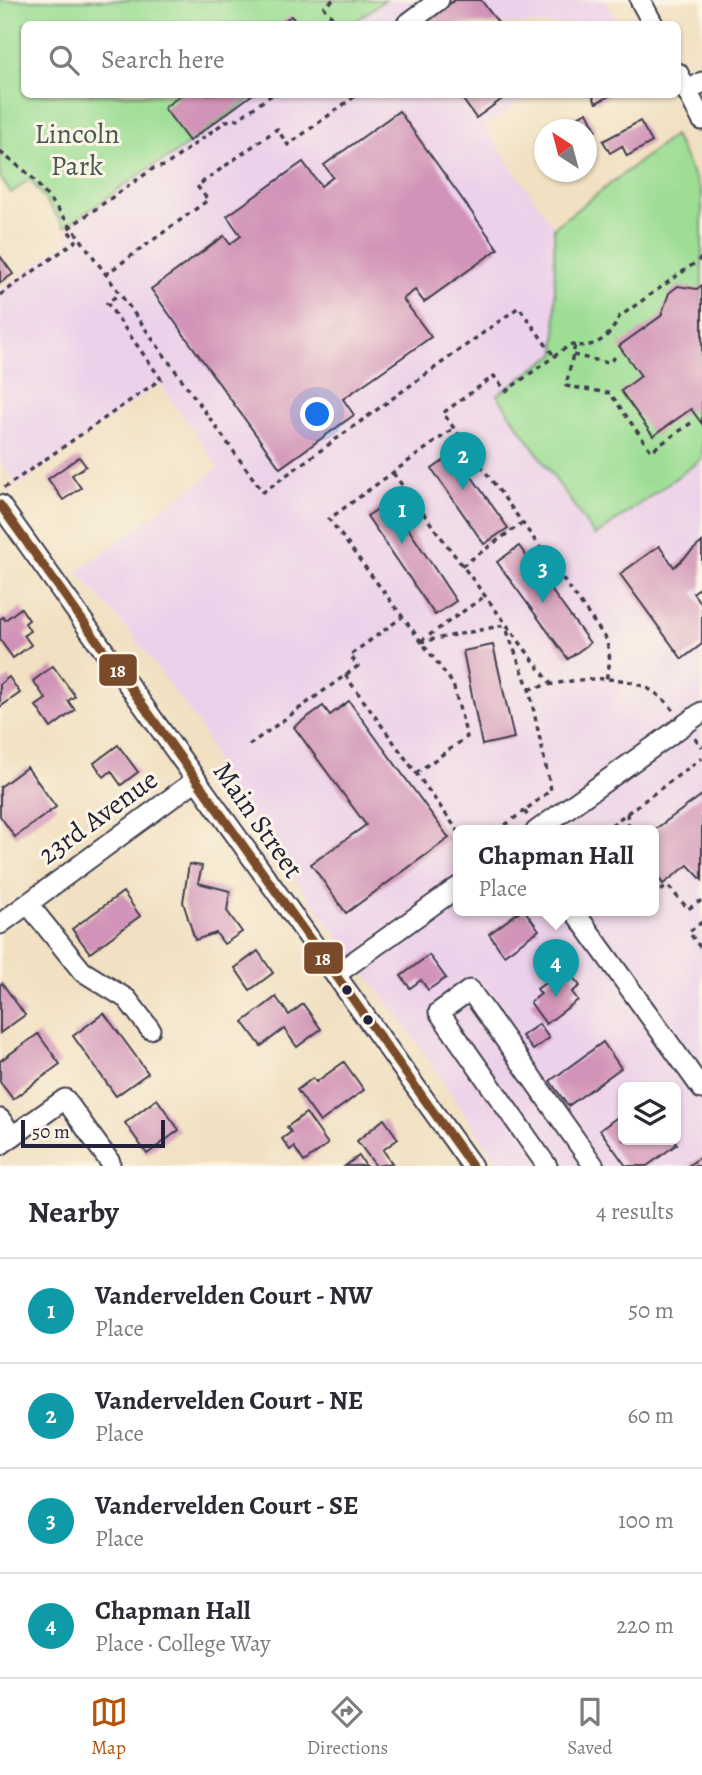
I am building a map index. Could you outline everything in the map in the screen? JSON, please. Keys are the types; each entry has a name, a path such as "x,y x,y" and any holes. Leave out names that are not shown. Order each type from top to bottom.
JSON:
{"street":[{"path":"411,21 439,0"},
{"path":"640,0 651,21"},
{"path":"681,76 695,87 702,120"},
{"name":"Main Street","path":"0,505 472,1166"},
{"path":"544,825 702,712"},
{"name":"23rd Avenue","path":"0,924 196,780"},
{"path":"335,975 453,891"},
{"path":"28,904 82,971 127,999 150,1029"},
{"path":"578,916 702,1089"},
{"path":"547,1166 439,1012 470,990 594,1166"},
{"path":"0,1119 6,1140 65,1098 110,1162"}],"path":[{"path":"333,0 324,7 335,21"},
{"path":"0,295 76,241 67,229 71,226 154,168 165,166 226,121 238,120 268,98"},
{"path":"105,275 208,200 197,186 265,137 277,129 288,145 353,98"},
{"path":"0,152 30,175 71,226 118,295 263,492 519,307 554,356"},
{"path":"606,680 610,661 607,640 443,413 494,376 506,391 554,356 575,345 591,345 605,338 614,329 619,317 702,258"},
{"path":"0,491 161,379 107,303 118,295"},
{"path":"575,345 566,386 610,393 651,451 691,423"},
{"path":"573,355 608,363 620,354"},
{"path":"416,773 467,737 453,684 329,519 454,428"},
{"path":"393,472 551,684"},
{"path":"462,566 522,523"},
{"path":"420,642 485,596"},
{"path":"249,745 358,666 350,655 401,618"},
{"path":"420,642 505,625"},
{"path":"505,625 529,690 551,790 505,825"},
{"path":"345,675 454,825"},
{"path":"529,690 576,679 635,684 659,694 684,724"},
{"path":"611,825 702,758"},
{"path":"524,811 534,825"},
{"path":"627,813 628,825"},
{"path":"659,892 668,886 688,909 702,900"},
{"path":"702,922 689,932 702,950"}],"shaded area":[{"path":"385,0 605,0 616,21 355,21"},
{"path":"252,98 526,98 484,127 554,227 556,353 497,395 595,535 702,459 702,1166 500,1166 415,1040 284,865 224,790 210,747 199,725 134,637 77,571 219,468 160,383 17,487 0,461 0,289 72,238 65,227"}],"green space":[{"name":"Lincoln Park","path":"0,0 385,0 355,21 21,21 21,98 252,98 65,227 30,179 11,193 0,177"},
{"path":"674,135 702,193 702,459 595,536 497,395 556,353 554,227"}],"building":[{"path":"455,0 481,0 497,21 425,21"},
{"path":"177,98 248,98 189,141 164,108"},
{"path":"462,98 504,98 476,118"},
{"path":"399,111 498,249 424,302 415,290 403,299 431,337 343,399 354,415 280,468 151,289 224,236 230,244 241,236 227,216 303,162 321,186 333,177 324,165"},
{"path":"587,112 590,119 573,119"},
{"path":"640,121 652,142 627,156 622,146 610,153 603,141"},
{"path":"0,256 13,274 0,283"},
{"path":"702,285 702,424 691,409 653,436 621,391 641,376 619,346 661,316 669,293 678,286 697,289"},
{"path":"455,453 508,528 484,544 432,469"},
{"path":"79,457 86,466 72,475 81,488 63,500 48,479"},
{"path":"390,501 456,601 435,615 367,516"},
{"path":"702,542 702,586 693,593 702,605 702,644 682,659 620,574 659,546 674,567"},
{"path":"519,546 590,643 568,659 497,562"},
{"path":"21,608 29,620 25,623 30,631 24,635 31,645 13,658 0,640 0,619 3,617 5,620"},
{"path":"493,645 514,738 482,745 463,651"},
{"path":"53,666 75,696 68,701 75,710 51,728 36,706 46,699 33,681"},
{"path":"9,677 20,693 0,707 0,684"},
{"path":"349,701 449,838 346,913 311,864 366,825 294,727 323,706 330,715"},
{"path":"118,745 138,772 121,785 111,771 104,777 94,763"},
{"path":"27,767 56,807 15,837 0,816 0,787"},
{"path":"702,795 702,880 688,865 663,884 659,878 659,826"},
{"path":"189,864 202,866 198,883 230,891 227,911 242,932 224,944 216,933 195,940 183,902"},
{"path":"123,892 140,916 90,953 72,929"},
{"path":"513,916 529,916 539,930 504,955 489,934"},
{"path":"258,951 273,973 250,990 235,968"},
{"path":"429,955 446,978 428,990 421,980 410,988 401,976"},
{"path":"566,968 580,986 572,992 578,1000 546,1024 530,1002 541,994 537,989"},
{"path":"2,983 25,1015 0,1033 0,985"},
{"path":"276,997 289,1015 303,1004 321,1029 297,1047 284,1029 261,1046 243,1022"},
{"path":"104,1013 148,1073 116,1096 73,1036"},
{"path":"539,1024 549,1038 533,1050 522,1036"},
{"path":"38,1034 60,1064 13,1099 0,1082 0,1061"},
{"path":"603,1042 621,1068 568,1106 550,1081"},
{"path":"344,1062 364,1090 320,1122 297,1090 313,1078 316,1082"},
{"path":"157,1099 179,1130 147,1154 125,1123"},
{"path":"306,1113 328,1144 304,1162 294,1147 290,1150 282,1139 291,1132 287,1127"},
{"path":"618,1117 618,1145 676,1145 647,1166 626,1166 600,1130"},
{"path":"384,1119 398,1139 383,1150 392,1163 376,1166 357,1141"},
{"path":"359,1156 366,1166 345,1166"},
{"path":"702,1156 702,1166 688,1166"}],"transit line":[{"name":"18","path":"0,505 472,1166"}],"place":[{"name":"Vandervelden Court - NE","path":"463,490"},
{"name":"Vandervelden Court - NW","path":"402,544"},
{"name":"Vandervelden Court - SE","path":"543,603"},
{"name":"Chapman Hall","path":"556,997"}]}
